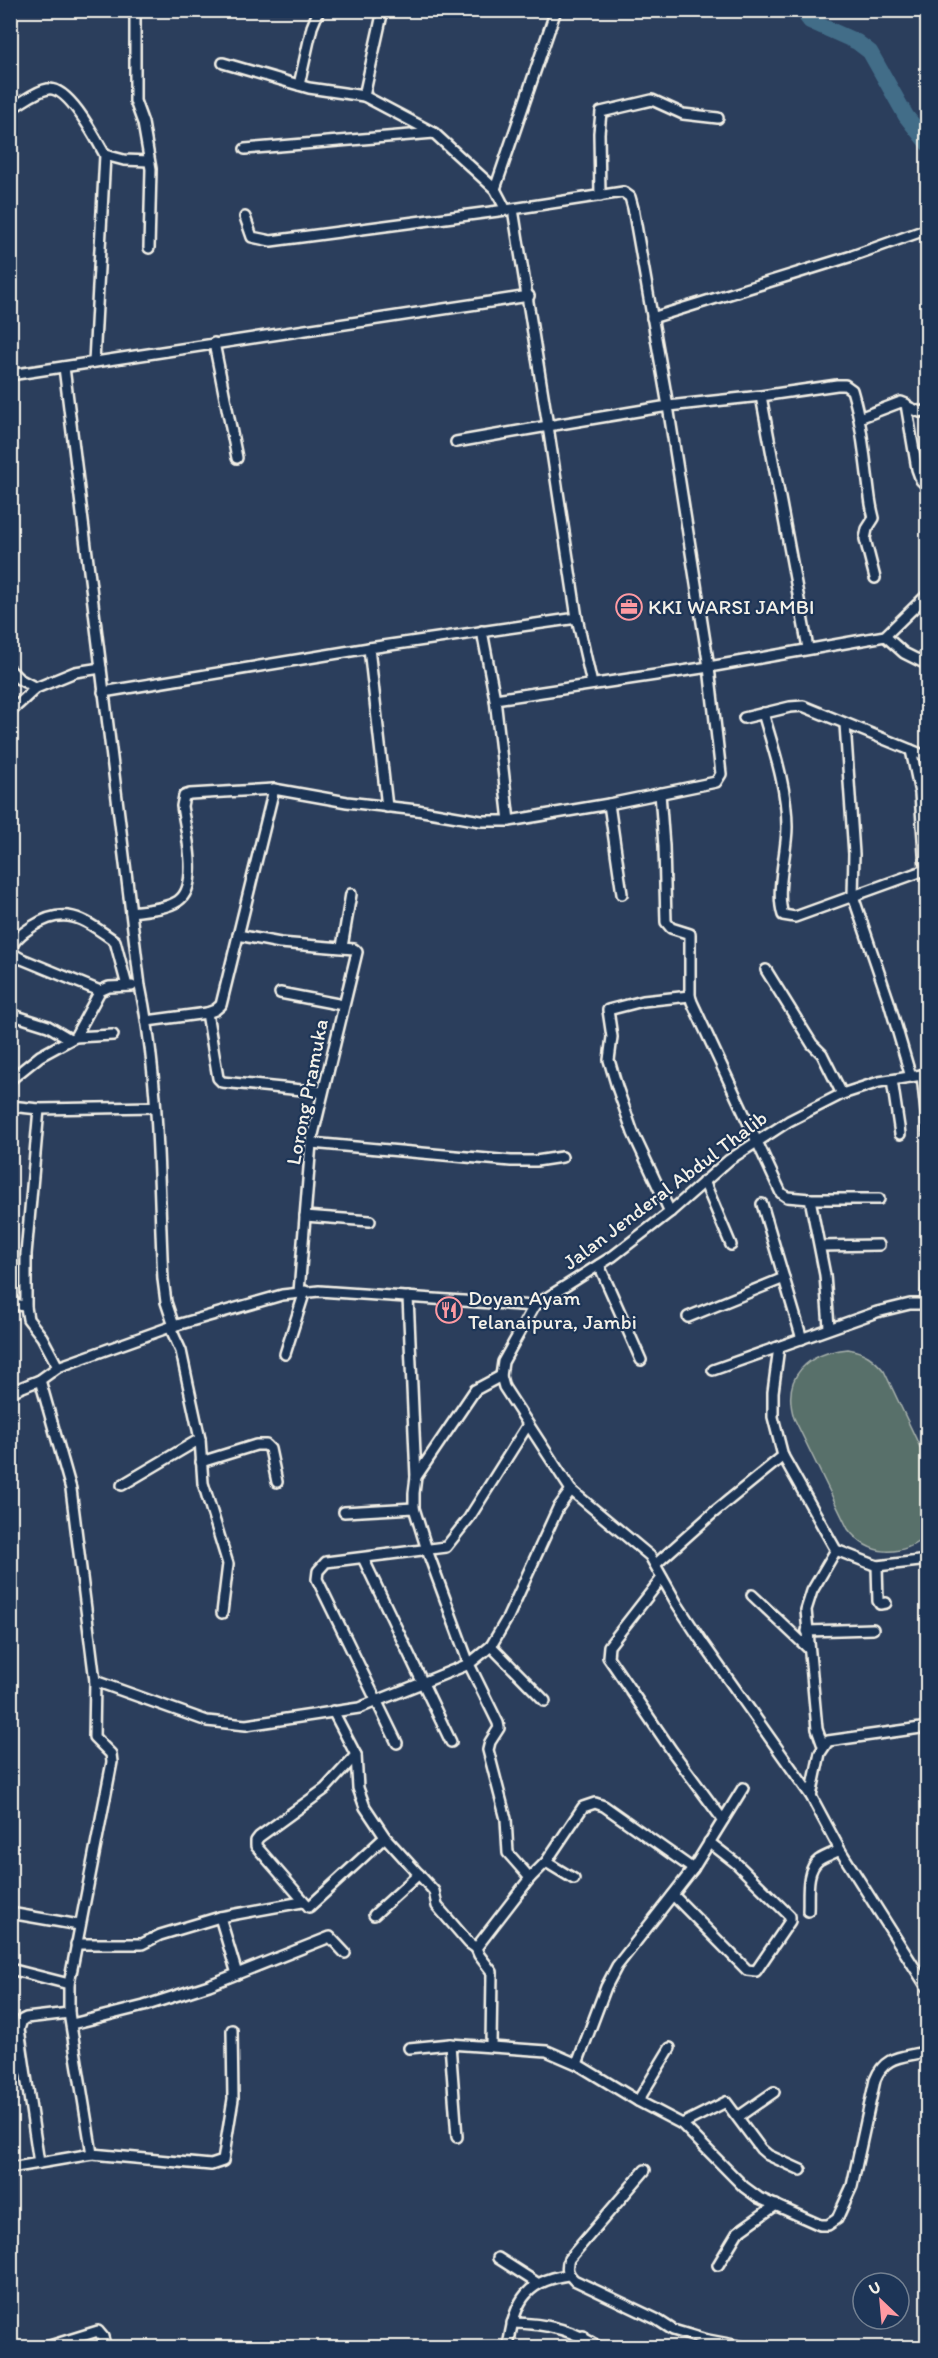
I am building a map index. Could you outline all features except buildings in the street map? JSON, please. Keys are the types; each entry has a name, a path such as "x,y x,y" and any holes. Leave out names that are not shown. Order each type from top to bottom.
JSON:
{"street":[{"path":"135,10 135,101 143,123 151,187 149,248"},
{"path":"299,85 312,27 319,10"},
{"path":"364,96 382,10"},
{"path":"495,189 555,14 562,10"},
{"path":"921,10 927,20"},
{"path":"223,63 299,85 364,96 434,133 495,189 510,210 528,296 577,618 592,684"},
{"path":"10,109 42,90 56,89 63,93 90,128 105,155 94,362"},
{"path":"600,196 601,112 652,100 683,114 718,118"},
{"path":"245,149 434,133"},
{"path":"105,155 124,160 149,161"},
{"path":"131,912 170,904 178,901 185,893 191,879 182,806 184,796 274,789 481,821 509,821 711,785 720,779 709,667 668,406 632,202 623,192 510,210 272,241 252,237 245,217"},
{"path":"652,318 852,256 927,229"},
{"path":"10,375 528,296"},
{"path":"214,343 237,458"},
{"path":"64,368 140,986 147,1021 155,1107 163,1279 166,1302 181,1351 200,1439 202,1483 228,1564 222,1613"},
{"path":"456,442 668,406 844,386 852,390 859,417 870,508 874,518 867,529 866,539 875,578"},
{"path":"761,396 808,648"},
{"path":"859,417 901,402 920,412 927,410"},
{"path":"908,407 917,469 921,480 927,487"},
{"path":"495,699 709,667 885,636 927,594"},
{"path":"103,692 369,648 577,618"},
{"path":"482,631 495,699 509,821"},
{"path":"885,636 904,653 927,665"},
{"path":"369,648 387,807"},
{"path":"10,712 36,688 75,672 101,668"},
{"path":"10,670 36,688"},
{"path":"744,718 803,706 927,757"},
{"path":"763,713 780,773 787,826 780,901 783,915 795,917 926,869 920,793 911,750"},
{"path":"845,724 854,854 853,896 889,1002 911,1077"},
{"path":"147,1021 207,1013 215,1010 224,998 274,789"},
{"path":"660,794 664,846 665,914 668,926 687,932 692,939 690,996 781,1193 787,1197 810,1199 879,1199"},
{"path":"609,804 622,894"},
{"path":"238,935 280,943 342,948 351,894"},
{"path":"100,991 22,959 13,954 12,945 19,935 45,918 67,914 97,928 116,941 126,986"},
{"name":"Lorong Pramuka","path":"285,1354 302,1292 311,1143 357,954 354,949 342,948"},
{"path":"766,970 812,1044 822,1054 842,1095"},
{"path":"72,1038 100,991 109,987 140,986"},
{"path":"279,993 343,1005"},
{"path":"670,1212 633,1133 617,1087 609,1060 612,1037 608,1010 643,1001 690,996"},
{"path":"207,1013 218,1078 222,1082 322,1092"},
{"path":"10,1014 48,1026 72,1038"},
{"path":"10,1080 33,1061 72,1038 113,1035"},
{"path":"925,1074 927,1132"},
{"name":"Jalan Jenderal Abdul Thalib","path":"534,1306 599,1265 670,1212 729,1160 789,1121 842,1095 879,1082 925,1074"},
{"path":"892,1080 900,1134"},
{"path":"10,1106 39,1109 155,1107"},
{"path":"39,1109 26,1254 26,1307 28,1319 42,1337 58,1367"},
{"path":"311,1143 511,1161 562,1156"},
{"path":"704,1181 731,1245"},
{"path":"810,1199 820,1246 829,1327"},
{"path":"762,1204 802,1339"},
{"path":"305,1216 370,1221"},
{"path":"820,1246 879,1245"},
{"path":"599,1265 640,1360"},
{"path":"713,1370 802,1339 829,1327 897,1306 926,1304 927,1274"},
{"path":"688,1317 784,1278"},
{"path":"10,1392 40,1380 58,1367 172,1327 282,1295 302,1292 534,1306 503,1362 501,1376 504,1387 570,1490 657,1564 662,1578 702,1642 811,1796 840,1850 927,1989"},
{"path":"408,1297 416,1478 414,1508 469,1664 498,1723 499,1728 488,1750 506,1819 508,1853 530,1878"},
{"path":"10,1302 26,1307"},
{"path":"779,1347 773,1417 783,1456 836,1550 877,1566 927,1560"},
{"path":"416,1478 475,1390 501,1376"},
{"path":"40,1380 71,1488 95,1681 94,1737 111,1754 112,1762 69,1984 69,2013 93,2154"},
{"path":"397,1743 316,1576 326,1562 446,1547 469,1518 527,1426"},
{"path":"122,1485 200,1439"},
{"path":"201,1462 256,1445 266,1445 270,1449 277,1482"},
{"path":"657,1564 713,1513 783,1456"},
{"path":"95,1681 207,1722 246,1725 359,1708 422,1683 469,1664 491,1646 508,1617 558,1508 570,1490"},
{"path":"344,1512 414,1508"},
{"path":"811,1796 823,1746 817,1729 807,1631 808,1601 836,1550"},
{"path":"363,1558 451,1742"},
{"path":"877,1566 878,1601 880,1604 886,1603"},
{"path":"662,1578 609,1646 608,1657 672,1751 723,1820"},
{"path":"752,1595 809,1649"},
{"path":"807,1631 873,1629"},
{"path":"491,1646 545,1701"},
{"path":"333,1711 356,1755 358,1788 365,1807 385,1837 434,1891 437,1905 469,1943 476,1948 492,1972 491,2046"},
{"path":"823,1746 836,1738 927,1727"},
{"path":"356,1755 325,1789 256,1841 258,1851 302,1902 309,1906 385,1837"},
{"path":"577,2064 606,1987 617,1966 693,1869 743,1788"},
{"path":"476,1948 530,1878 546,1862 583,1807 595,1803 604,1806 693,1869"},
{"path":"673,1895 747,1970 756,1971 790,1921 790,1916 750,1876 709,1842"},
{"path":"807,1911 813,1866 818,1860 840,1850"},
{"path":"546,1862 574,1879"},
{"path":"374,1915 419,1874"},
{"path":"76,1944 142,1944 160,1935 220,1917 302,1902"},
{"path":"10,1913 79,1925"},
{"path":"220,1917 237,1974"},
{"path":"72,2024 178,1996 330,1936 345,1953"},
{"path":"10,1969 69,1984"},
{"path":"39,2163 19,2029 22,2020 26,2018 69,2013"},
{"path":"10,2168 93,2154 211,2166 223,2161 233,2098 232,2030"},
{"path":"450,2044 457,2137"},
{"path":"410,2048 450,2044 547,2051 577,2064 638,2101 682,2124 744,2187 759,2198 820,2224 828,2225 837,2219 858,2168 879,2069 890,2060 927,2051"},
{"path":"638,2101 670,2048"},
{"path":"738,2117 774,2092"},
{"path":"682,2124 724,2102 728,2103 768,2155 801,2170"},
{"path":"645,2170 569,2259 568,2275 656,2319 673,2330 702,2339 750,2348"},
{"path":"718,2265 738,2232 776,2205"},
{"path":"498,2258 537,2283"},
{"path":"508,2348 515,2311 525,2294 537,2283 550,2277 568,2275"},
{"path":"512,2323 540,2323 583,2336 600,2348"},
{"path":"43,2348 98,2331 103,2337 106,2348"},
{"path":"579,2348 583,2336"}],"green space":[{"path":"848,1349 868,1356 884,1371 927,1462 927,1535 907,1548 896,1551 875,1549 866,1545 848,1529 794,1418 791,1390 801,1369 821,1355"}],"waterway":[{"path":"807,10 807,17 810,21 857,42 870,52 906,116 928,144"}],"place":[{"name":"KKI WARSI JAMBI","path":"629,607"},
{"name":"Doyan Ayam Telanaipura, Jambi","path":"449,1310"}]}
